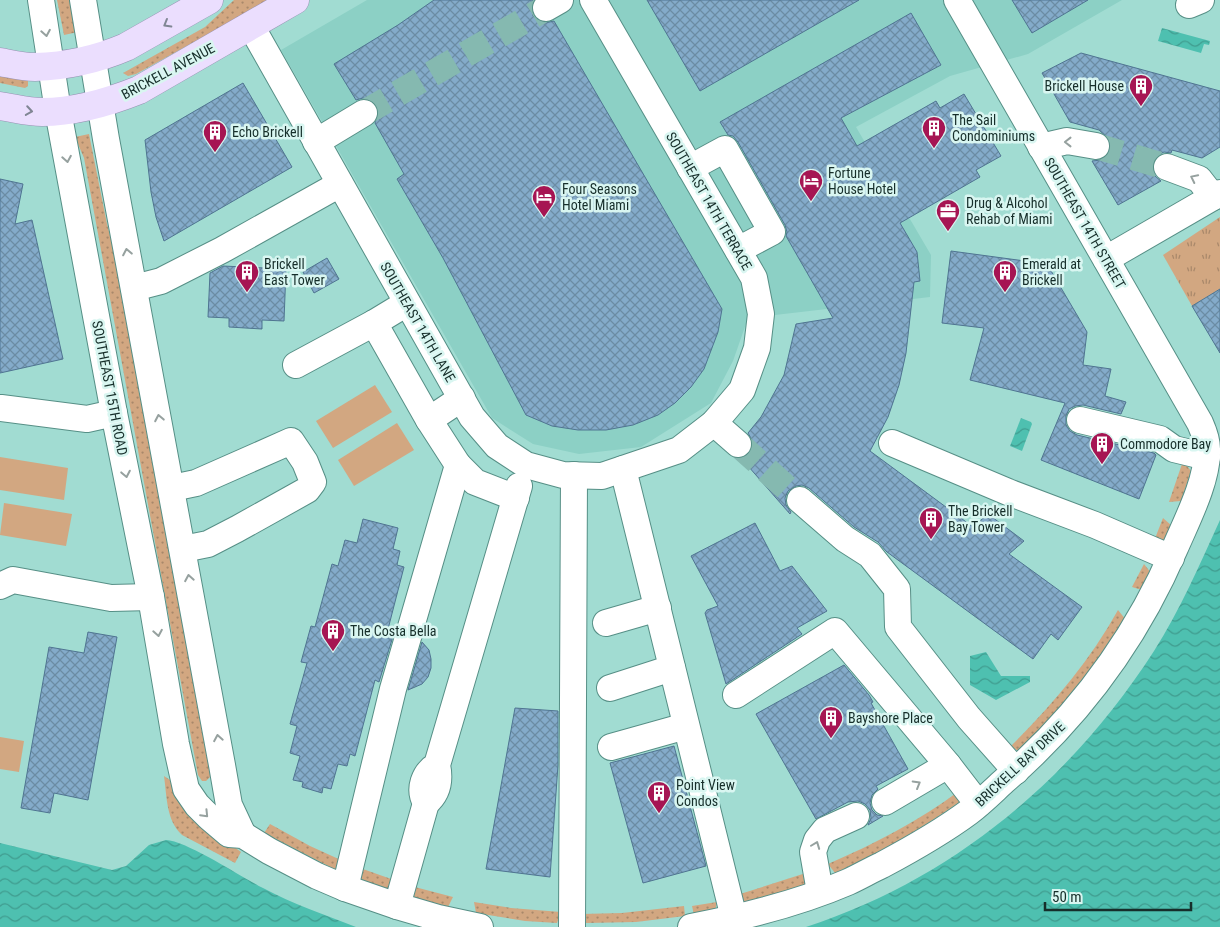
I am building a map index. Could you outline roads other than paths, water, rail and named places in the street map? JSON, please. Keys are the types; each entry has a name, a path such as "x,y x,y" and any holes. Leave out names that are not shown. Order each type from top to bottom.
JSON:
{"main road":[{"path":"0,62 33,67 52,66 93,58 126,47 209,0"},
{"name":"BRICKELL AVENUE","path":"0,106 41,112 100,104 139,90 296,0"}],"street":[{"name":"SOUTHEAST 15TH ROAD","path":"41,0 58,111 114,413 151,597 182,776 190,796 208,818 230,834 243,835"},
{"path":"83,0 100,104 184,550 229,805 243,835 302,868 348,876 397,906 438,918 480,927"},
{"name":"SOUTHEAST 14TH TERRACE","path":"593,0 754,278 761,314 757,348 742,390 714,423 679,450"},
{"name":"SOUTHEAST 14TH STREET","path":"957,0 1200,423 1206,440 1207,453"},
{"name":"SOUTHEAST 14TH LANE","path":"251,26 472,417 497,446 526,465 574,476 602,476 679,450"},
{"path":"316,142 364,113"},
{"path":"1041,147 1067,141 1096,146"},
{"path":"690,168 725,149 772,232 738,250"},
{"path":"1106,259 1217,195 1199,179 1167,167"},
{"path":"134,288 161,281 222,250 340,184"},
{"path":"296,365 407,303"},
{"path":"374,323 429,420 458,465 475,482 518,492 437,765 426,774 422,794 426,803 397,906"},
{"path":"429,420 462,398"},
{"path":"1,408 87,419 114,413"},
{"path":"1080,420 1160,439 1174,449 1207,453"},
{"path":"714,423 738,444"},
{"path":"172,488 196,482 291,440 305,462 313,482 307,490 237,530 208,544 184,550"},
{"path":"892,443 1170,558"},
{"name":"BRICKELL BAY DRIVE","path":"691,927 774,909 848,882 909,851 968,812 1016,771 1070,717 1107,669 1145,610 1196,498 1207,453"},
{"path":"348,876 393,689 458,465"},
{"path":"623,469 734,918"},
{"path":"572,927 574,476"},
{"path":"800,500 845,539 870,555 897,589 898,627 969,718 1016,771"},
{"path":"0,586 13,580 111,598 151,597"},
{"path":"606,623 658,608"},
{"path":"736,695 835,631 948,765 978,804"},
{"path":"610,688 672,668"},
{"path":"611,747 686,726"},
{"path":"885,802 948,765"},
{"path":"182,776 199,788 209,789 223,773"},
{"path":"820,892 813,852 816,840 826,830 856,816"}],"water":[{"path":"1162,28 1210,41 1209,45 1204,44 1201,53 1158,41"},
{"path":"1021,418 1032,424 1022,451 1010,446"},
{"path":"1220,520 1220,927 806,927 860,907 911,882 959,853 1004,819 1046,782 1085,742 1121,698 1154,651 1181,603"},
{"path":"986,652 1001,676 1030,676 1030,682 996,700 970,685 970,656"},
{"path":"166,840 187,846 286,899 356,927 0,927 0,843 112,870 126,866 149,845"}],"tunnel":[{"path":"364,113 546,8"},
{"path":"1096,146 1167,167"},
{"path":"738,444 800,500"}],"place":[{"name":"Brickell House","path":"1141,107"},
{"name":"The Sail Condominiums","path":"934,149"},
{"name":"Echo Brickell","path":"215,153"},
{"name":"Fortune House Hotel","path":"811,202"},
{"name":"Four Seasons Hotel Miami","path":"544,218"},
{"name":"Drug & Alcohol Rehab of Miami","path":"948,232"},
{"name":"Brickell East Tower","path":"247,293"},
{"name":"Emerald at Brickell","path":"1005,293"},
{"name":"Commodore Bay","path":"1102,465"},
{"name":"The Brickell Bay Tower","path":"931,540"},
{"name":"The Costa Bella","path":"333,652"},
{"name":"Bayshore Place","path":"831,739"},
{"name":"Point View Condos","path":"659,814"}]}
